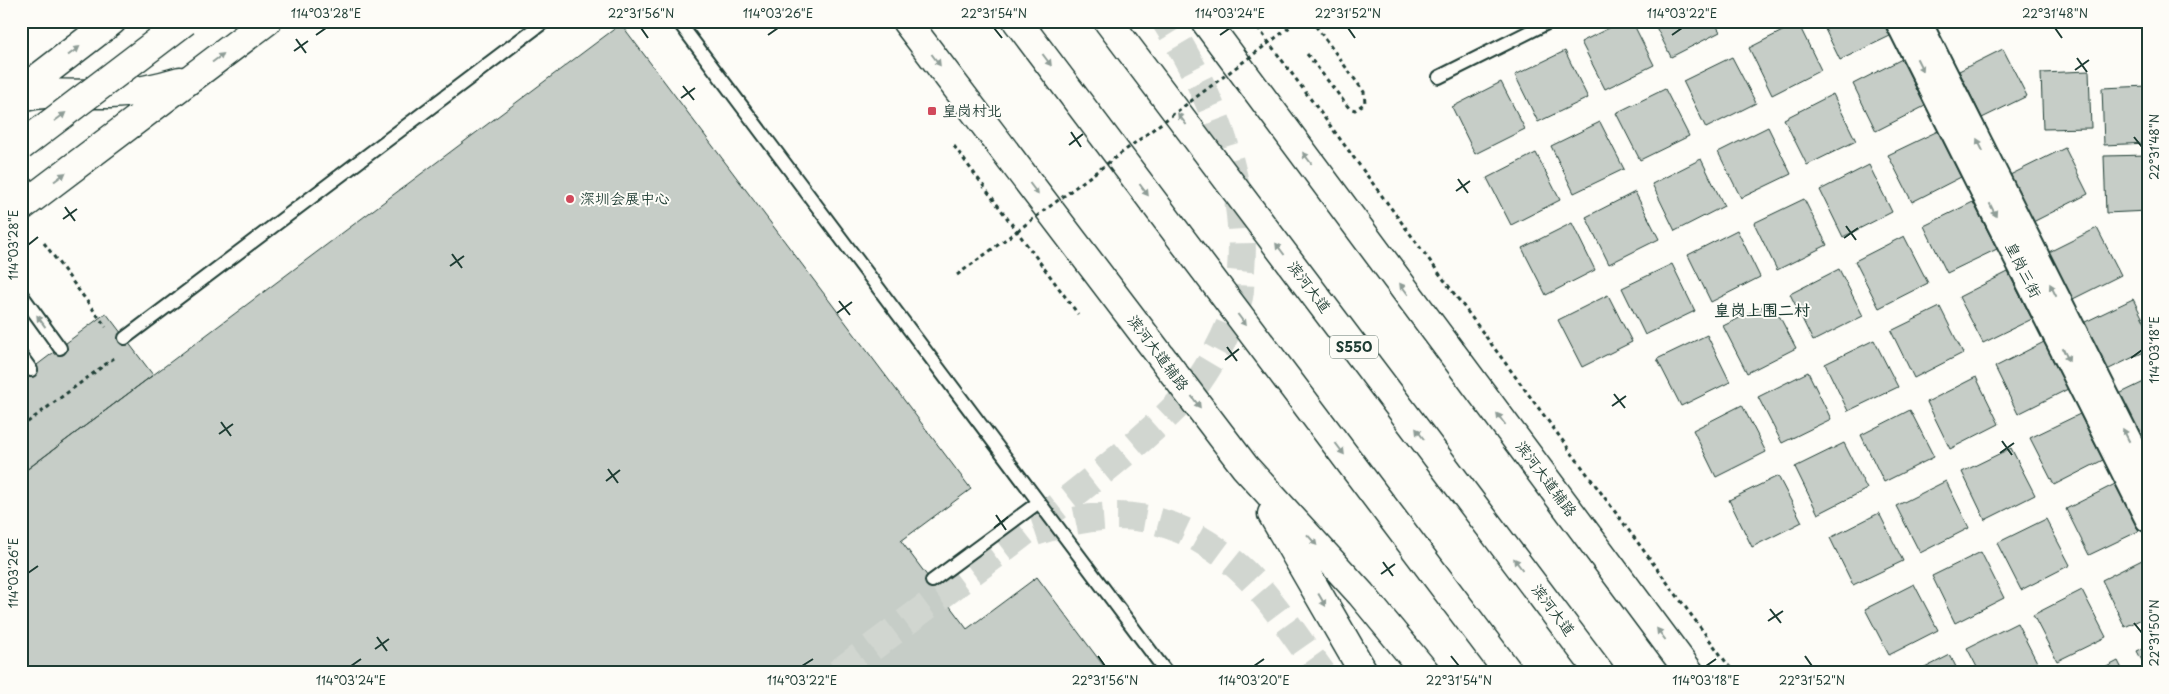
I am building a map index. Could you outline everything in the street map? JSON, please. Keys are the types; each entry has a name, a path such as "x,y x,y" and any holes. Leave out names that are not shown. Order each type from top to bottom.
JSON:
{"main road":[{"path":"21,91 112,21"},
{"path":"21,146 185,21"},
{"path":"21,207 267,21"},
{"name":"滨河大道辅路","path":"906,21 1245,467 1360,594 1426,673"},
{"path":"1017,21 1509,673"},
{"name":"滨河大道","path":"1108,21 1600,673"},
{"name":"滨河大道辅路","path":"1205,21 1690,673"},
{"path":"21,98 45,93 110,94 133,92 155,89 193,77"},
{"path":"1245,467 1364,673"}],"street":[{"name":"皇岗三街","path":"1898,21 2148,519"},
{"name":"皇岗三街","path":"1918,21 2148,479"}],"lane":[{"path":"125,338 545,21"},
{"path":"678,21 1167,673"},
{"path":"1439,77 1551,21"},
{"path":"21,294 60,348"},
{"path":"21,356 31,370"},
{"path":"932,582 1039,502"}],"path":[{"path":"1253,21 1734,673"},
{"path":"957,275 1298,21"},
{"path":"1307,54 1349,108 1355,110 1365,103 1364,92 1312,21"},
{"path":"954,146 1078,314"},
{"path":"44,243 109,331"},
{"path":"21,427 116,357"}],"building":[{"path":"1623,21 1632,21 1654,65 1605,89 1581,42"},
{"path":"1653,21 1714,21 1720,32 1671,57"},
{"path":"1821,21 1882,21 1890,36 1840,60"},
{"path":"1798,23 1821,70 1772,95 1749,48"},
{"name":"深圳会展中心","path":"621,24 971,489 901,541 967,629 1037,577 1109,673 21,673 21,474"},
{"path":"2003,49 2027,96 1982,118 1959,71"},
{"path":"1565,51 1588,98 1538,122 1515,75"},
{"path":"1732,57 1756,103 1706,128 1683,81"},
{"path":"1902,59 1925,106 1876,131 1853,84"},
{"path":"2089,71 2091,128 2043,129 2041,73"},
{"path":"1501,82 1525,129 1475,154 1452,107"},
{"path":"2148,86 2148,143 2104,145 2102,88"},
{"path":"1665,89 1689,136 1640,160 1616,113"},
{"path":"1833,94 1856,141 1807,165 1784,119"},
{"path":"1600,122 1624,169 1574,193 1551,146"},
{"path":"1768,127 1791,174 1741,198 1718,152"},
{"path":"1938,131 1961,177 1912,202 1888,155"},
{"path":"2065,148 2088,194 2033,222 2010,175"},
{"path":"1536,153 1560,200 1511,225 1487,178"},
{"path":"2148,155 2148,211 2106,213 2104,156"},
{"path":"1701,159 1724,206 1675,231 1652,184"},
{"path":"1869,165 1892,212 1843,237 1820,190"},
{"path":"1635,192 1659,239 1609,264 1586,217"},
{"path":"1804,199 1827,245 1777,270 1754,223"},
{"path":"1973,202 1997,249 1947,273 1924,226"},
{"path":"1572,223 1595,270 1546,295 1522,248"},
{"path":"2097,228 2121,275 2071,300 2047,253"},
{"path":"1737,230 1760,277 1711,302 1688,255"},
{"path":"1904,236 1928,283 1879,308 1855,261"},
{"path":"1672,264 1695,311 1645,335 1622,288"},
{"path":"1839,269 1863,316 1813,341 1790,294"},
{"path":"2008,272 2032,319 1983,343 1959,297"},
{"path":"1608,295 1632,342 1582,367 1558,320"},
{"path":"2133,299 2148,329 2148,350 2107,370 2083,323"},
{"path":"1772,302 1796,348 1747,373 1723,326"},
{"path":"1940,307 1963,353 1914,378 1891,331"},
{"path":"106,313 153,375 26,470 21,463 21,377"},
{"path":"1707,335 1730,382 1681,406 1657,359"},
{"path":"1874,340 1898,387 1848,411 1825,364"},
{"path":"2044,342 2068,389 2018,414 1995,367"},
{"path":"1808,372 1831,419 1782,443 1758,397"},
{"path":"1976,377 1999,424 1950,449 1927,402"},
{"path":"2148,380 2148,438 2143,441 2119,394"},
{"path":"1742,405 1766,452 1716,477 1693,430"},
{"path":"1910,410 1934,457 1884,482 1861,435"},
{"path":"2080,414 2103,460 2054,485 2030,438"},
{"path":"1844,443 1867,489 1818,514 1795,467"},
{"path":"2011,448 2035,495 1985,520 1962,472"},
{"path":"1778,476 1802,522 1752,547 1729,500"},
{"path":"1946,481 1969,528 1920,553 1896,506"},
{"path":"2115,484 2139,531 2089,555 2066,509"},
{"path":"1879,513 1903,561 1853,585 1830,538"},
{"path":"2046,519 2070,565 2021,590 1997,543"},
{"path":"1981,552 2004,598 1955,623 1932,576"},
{"path":"2148,557 2148,616 2125,627 2102,580"},
{"path":"1914,584 1938,630 1889,655 1865,609"},
{"path":"2082,590 2106,637 2057,661 2033,615"},
{"path":"2017,623 2041,670 2035,673 1980,673 1967,648"},
{"path":"2148,646 2148,672 2137,651"},
{"path":"1950,655 1959,673 1915,673"},
{"path":"2118,661 2124,673 2095,673"}],"tunnel":[{"path":"1003,549 1122,455 1177,406 1198,382 1211,363 1236,308 1240,290 1242,237 1239,204 1232,172 1212,109 1198,78 1165,21"},
{"path":"1035,532 1064,523 1116,516 1141,518 1189,533 1213,547 1249,577 1282,617 1322,673"},
{"path":"838,673 1003,549"}],"place":[{"name":"皇岗村北","path":"932,111"},
{"name":"深圳会展中心","path":"570,199"}],"district":[{"name":"皇岗上围二村","path":"1762,310"}]}
